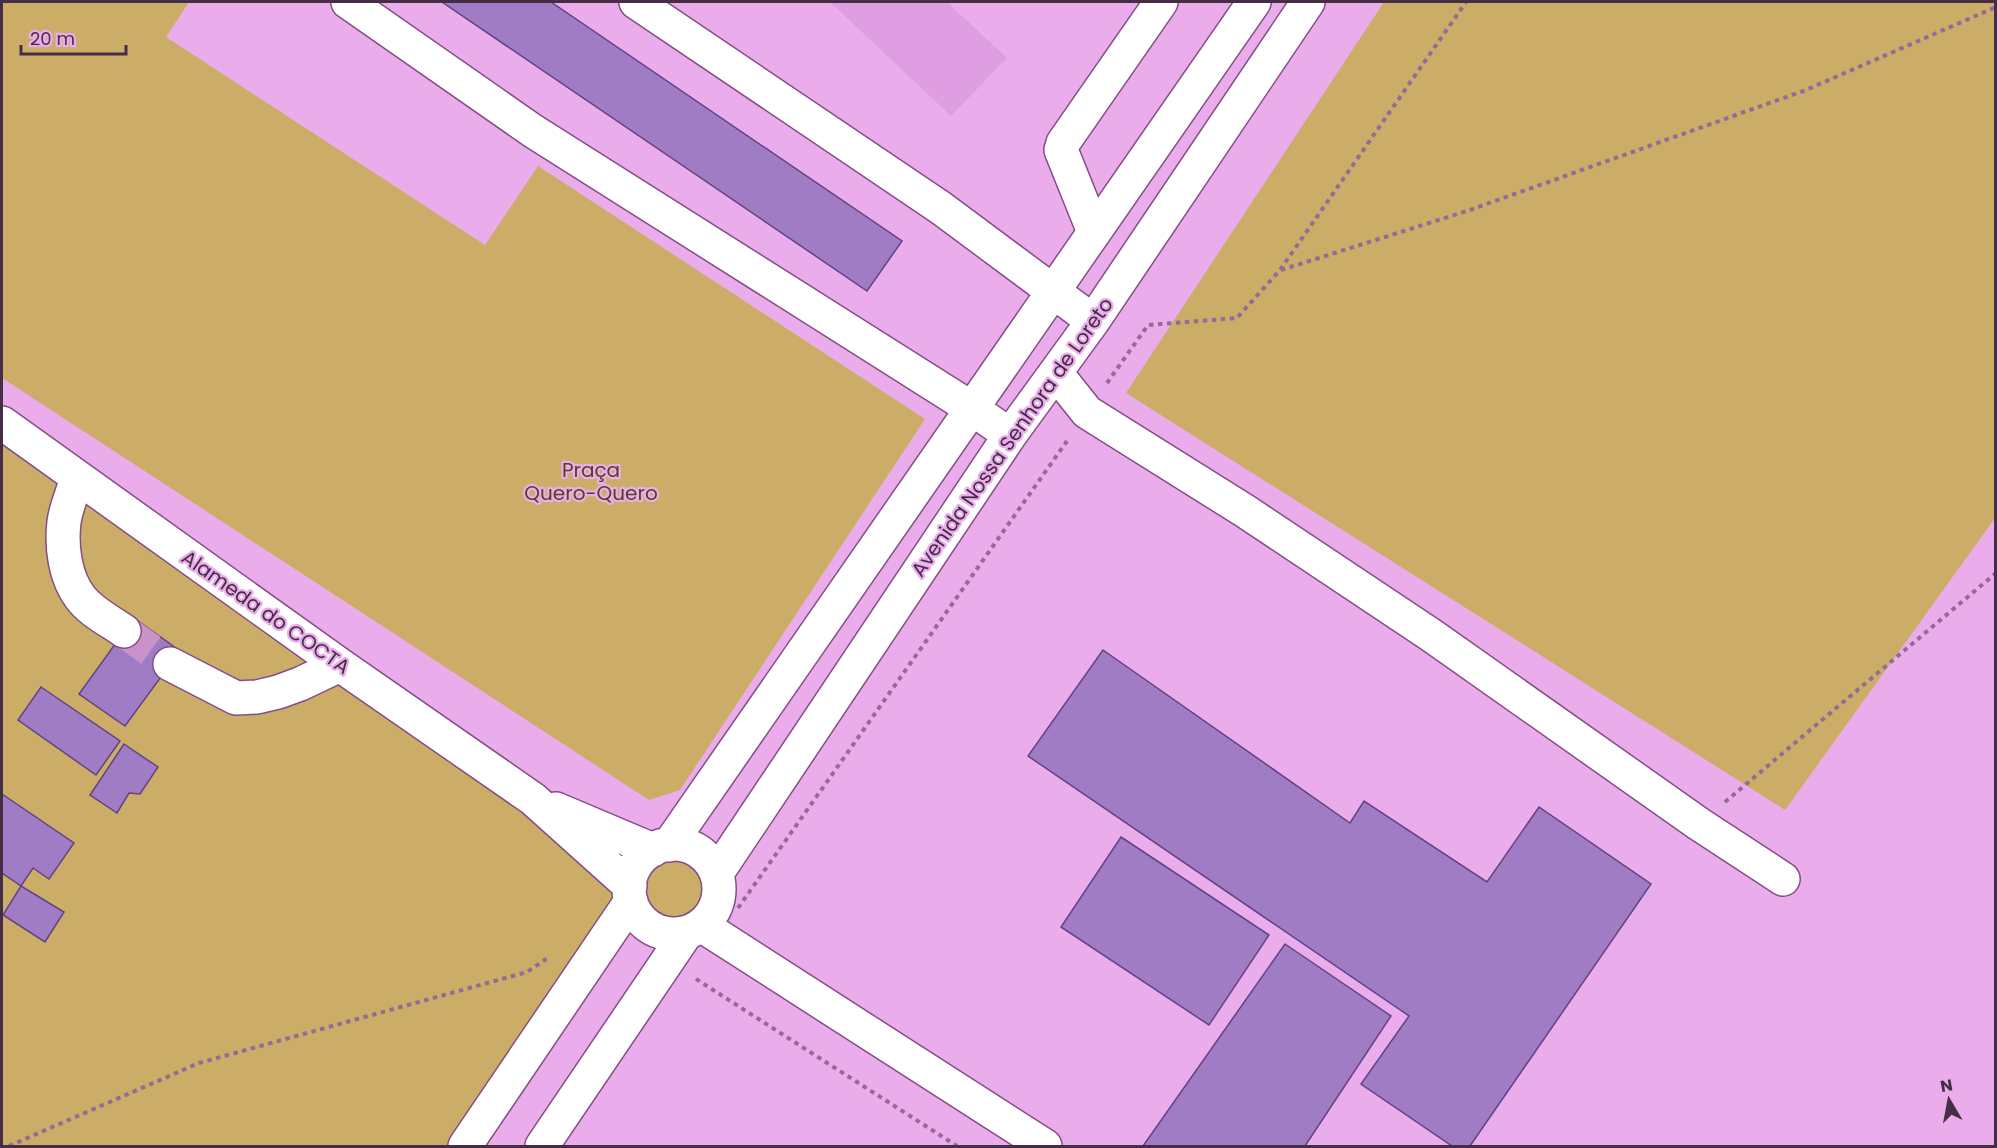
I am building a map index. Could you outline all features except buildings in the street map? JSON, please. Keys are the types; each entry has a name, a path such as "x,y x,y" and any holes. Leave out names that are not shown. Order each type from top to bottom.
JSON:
{"lane":[{"path":"348,2 533,131 971,408 1010,435"},
{"path":"636,2 941,208 1092,321"},
{"path":"1094,232 1061,150 1063,143 1161,2"},
{"path":"465,1146 630,893 633,871 641,859 661,847 1254,2"},
{"name":"Avenida Nossa Senhora de Loreto","path":"717,873 1010,435 1092,321 1308,2"},
{"path":"1056,373 1087,412 1245,511 1431,635 1699,824 1783,879"},
{"name":"Alameda do COCTA","path":"2,423 340,665 532,799"},
{"path":"77,478 64,521 64,547 68,575 80,598 124,631"},
{"path":"170,664 236,698 257,697 278,692 340,665"},
{"path":"532,799 661,847 684,845 699,851 710,861 717,873 720,888 717,902 702,931 542,1146"},
{"path":"532,799 630,893 637,914 652,928 673,934 702,931 1045,1146"}],"path":[{"path":"957,1146 694,977 702,931 912,663 1148,325 1237,318 1280,270 1466,2"},
{"path":"1280,270 1467,211 1806,90 1995,7"},
{"path":"1699,824 1995,573"},
{"path":"9,1146 199,1064 527,972 556,953"}],"shaded area":[{"path":"830,2 947,2 1007,58 951,116"}],"green space":[{"name":"Praça Quero-Quero","path":"2,2 189,2 166,37 485,245 538,166 925,419 680,790 649,800 2,378"},
{"path":"1384,2 1995,2 1995,518 1785,810 1126,393"},
{"path":"2,418 533,799 631,901 465,1146 2,1146"},
{"path":"674,855 687,858 698,865 705,876 708,889 705,902 698,913 687,920 674,923 661,920 650,913 643,902 640,889 643,876 650,865 661,858"}],"tunnel":[{"path":"124,631 170,664"}]}
